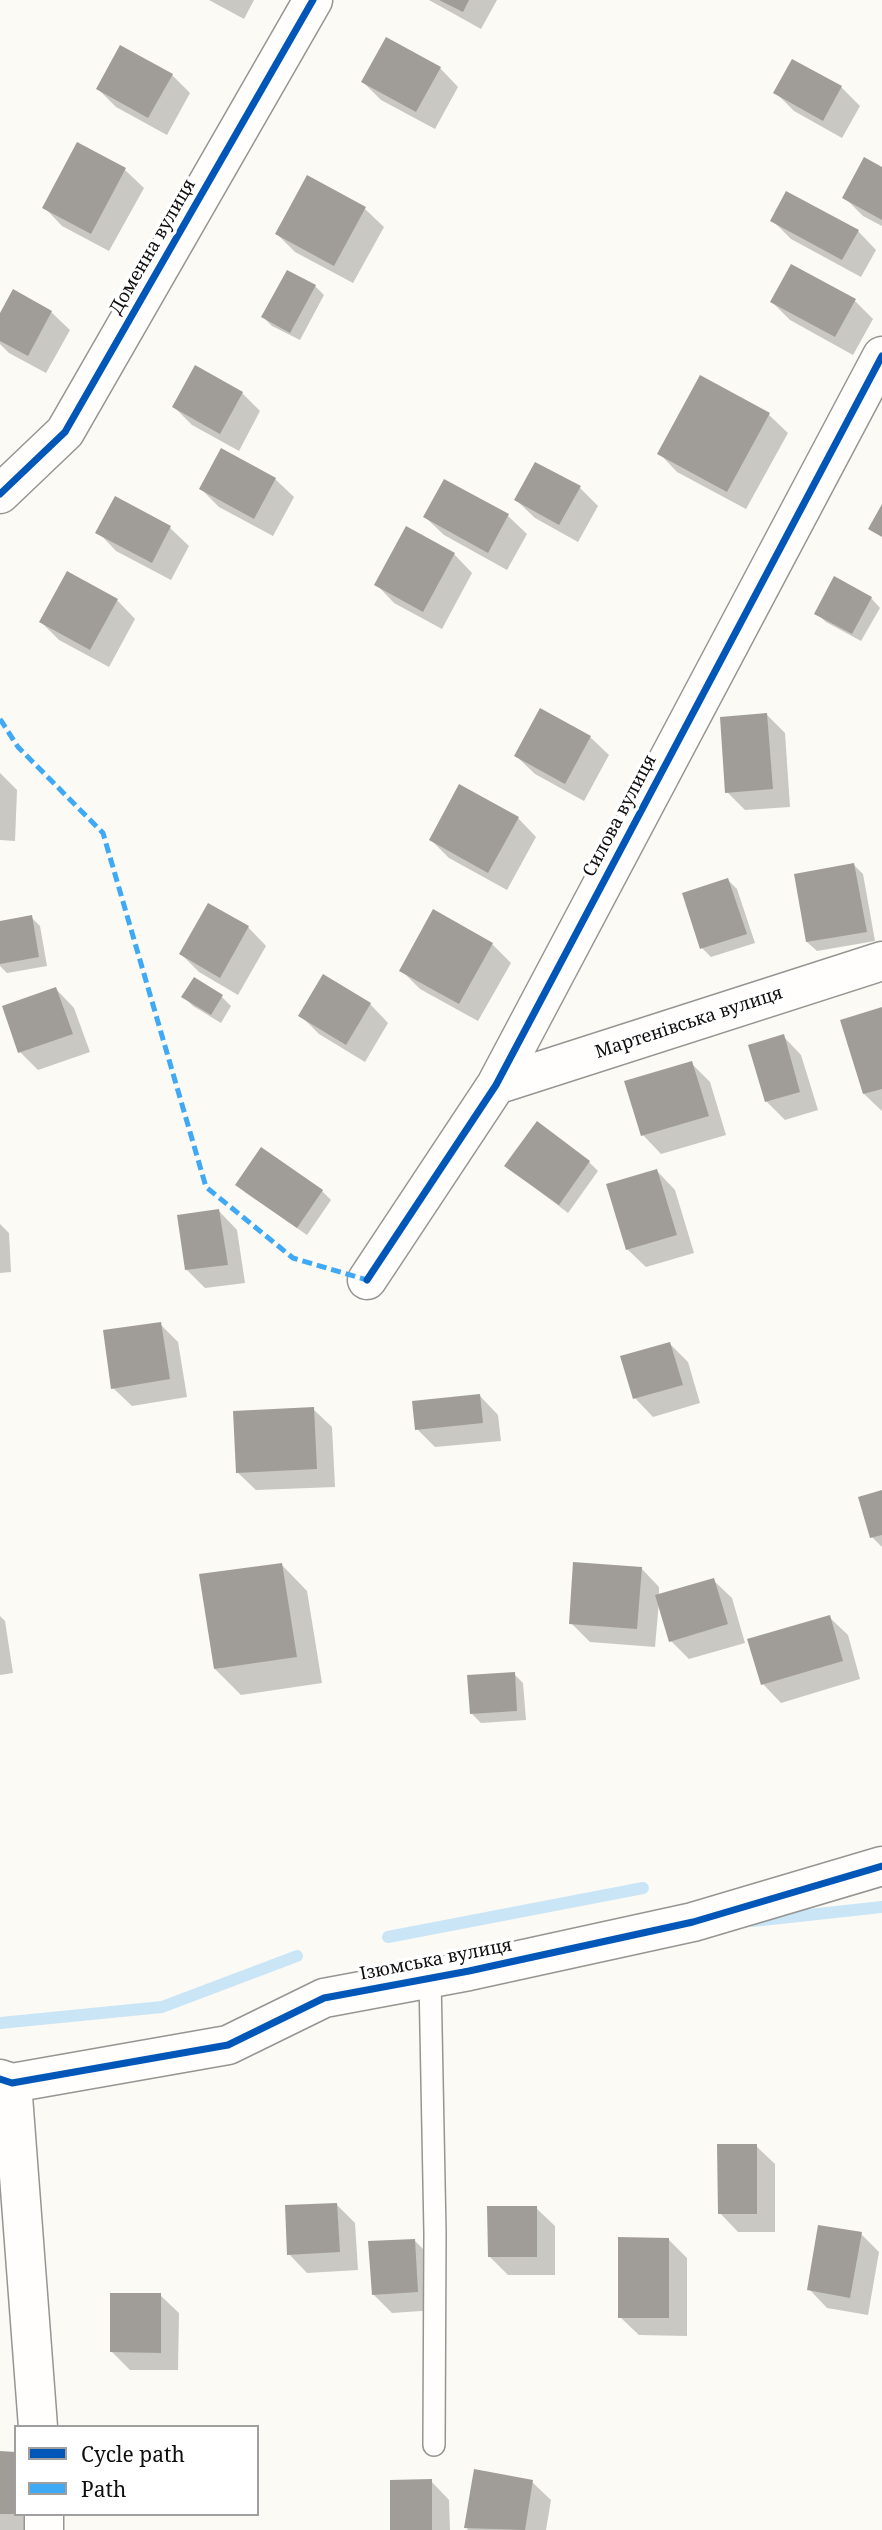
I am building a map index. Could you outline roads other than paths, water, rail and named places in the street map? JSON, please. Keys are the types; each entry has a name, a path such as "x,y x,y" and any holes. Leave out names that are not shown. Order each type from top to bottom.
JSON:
{"street":[{"name":"Доменна вулиця","path":"0,494 65,432 313,0"},
{"name":"Силова вулиця","path":"367,1280 496,1085 882,356"},
{"name":"Мартенівська вулиця","path":"496,1085 882,961"},
{"name":"Ізюмська вулиця","path":"6,2081 228,2046 324,1998 693,1922 882,1866"},
{"path":"6,2081 38,2425"}],"lane":[{"path":"430,1978 435,2233 434,2445"}],"waterway":[{"path":"388,1937 643,1888"},
{"path":"753,1921 882,1907"},
{"path":"0,2023 162,2007 297,1956"}]}
